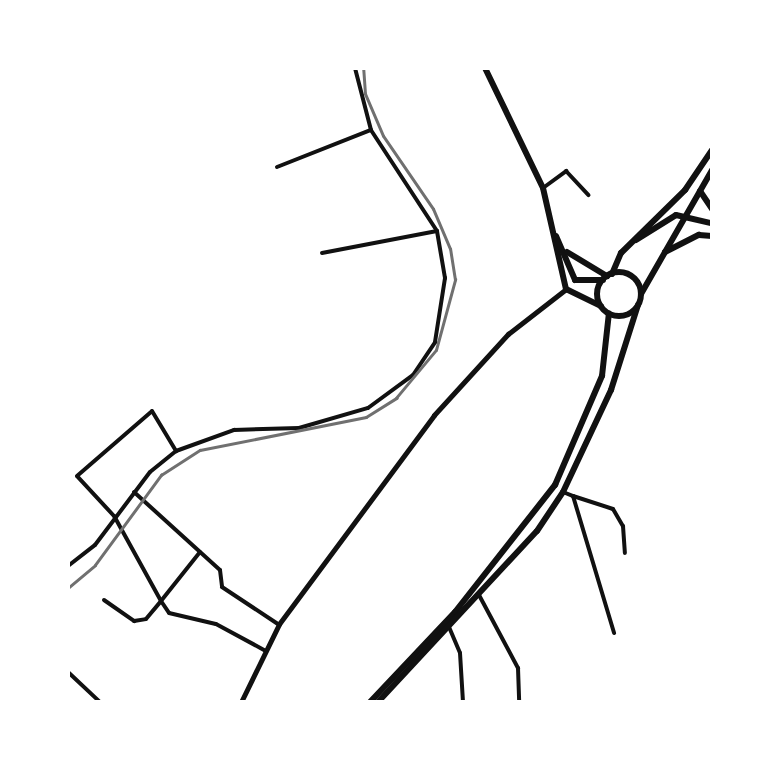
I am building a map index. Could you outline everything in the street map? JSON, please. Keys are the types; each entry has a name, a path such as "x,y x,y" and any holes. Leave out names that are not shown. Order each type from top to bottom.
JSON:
{"main road":[{"path":"485,68 543,188 566,289"},
{"path":"601,306 607,276 685,190 712,150"},
{"path":"378,702 480,595 563,492 612,390 641,294 712,170"},
{"path":"700,191 712,208"},
{"path":"636,240 687,213 712,223"},
{"path":"556,235 574,280"},
{"path":"665,252 699,235 712,236"},
{"path":"566,252 607,276"},
{"path":"566,289 574,280 632,276 641,294"},
{"path":"566,289 622,316 638,305"},
{"path":"370,702 455,612 556,485 602,376 609,313"}],"street":[{"path":"68,566 96,545 134,492 176,451 234,430 342,418 386,398 435,342 445,278 437,231 372,130 355,68"},
{"path":"277,167 372,130"},
{"path":"543,188 566,172 588,195"},
{"path":"322,253 437,231"},
{"path":"241,702 279,624 434,415 508,334 566,289"},
{"path":"176,451 152,411 77,476 114,516 161,601 181,620 216,624 265,650"},
{"path":"134,492 220,570 222,587 279,624"},
{"path":"563,492 612,509 622,526 625,553"},
{"path":"573,496 614,632"},
{"path":"68,552 74,562"},
{"path":"104,600 134,621 146,618 200,552"},
{"path":"480,595 518,668 519,702"},
{"path":"449,627 460,653 463,702"},
{"path":"68,672 100,702"}],"railway":[{"path":"68,588 95,565 161,475 200,450 366,417 396,398 436,350 455,280 450,249 433,209 383,136 365,94 363,68"}]}
